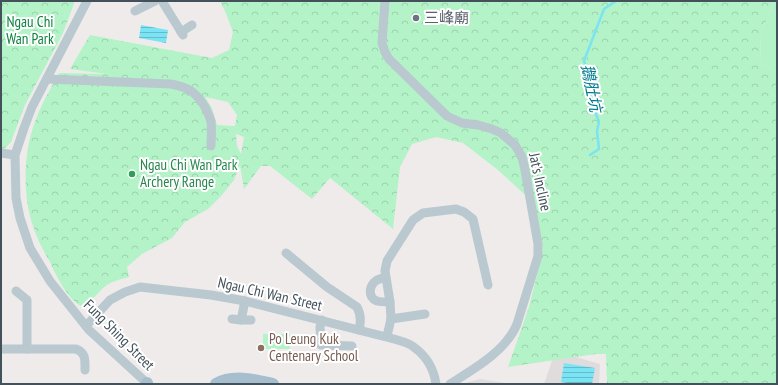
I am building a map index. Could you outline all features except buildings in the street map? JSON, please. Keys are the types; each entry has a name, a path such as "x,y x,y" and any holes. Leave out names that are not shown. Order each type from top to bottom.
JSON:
{"main road":[{"path":"216,384 228,380 242,379 257,380 273,384"}],"street":[{"name":"Fung Shing Street","path":"87,1 32,107 15,155 16,198 20,218 30,248 50,282 86,326 147,384"},
{"path":"135,12 155,1"},
{"path":"162,1 182,34 192,25"},
{"name":"Jat's Incline","path":"385,1 382,43 389,59 447,116 462,123 478,125 501,133 515,144 519,150 525,170 538,244 538,256 514,332 495,352 464,376 450,384"},
{"path":"47,79 170,84 190,90 199,97 208,112 211,120 211,146"},
{"path":"1,153 15,155"},
{"path":"387,336 391,320 385,271 387,261 413,220 423,213 456,209 464,212 473,219 488,285"},
{"path":"286,253 328,287 357,307 360,312 359,330"},
{"path":"386,278 380,279 374,283 371,287 370,294 378,301 390,302"},
{"name":"Ngau Chi Wan Street","path":"86,326 110,300 140,286 211,295 245,301 387,336 415,347 432,368 436,384"},
{"path":"16,291 27,300 27,349"},
{"path":"245,301 236,319 251,320"},
{"path":"391,320 425,314"},
{"path":"322,320 320,327 321,345 352,346"},
{"path":"1,349 76,349 84,356 85,370"}],"shaded area":[{"path":"565,354 600,364 599,384 544,384 554,355"},
{"path":"480,379 512,384 462,384"}],"green space":[{"name":"Ngau Chi Wan Park","path":"1,1 75,1 63,33 25,105 11,142 1,150"},
{"path":"220,1 775,1 760,35 761,63 777,72 777,384 607,384 606,354 596,354 508,367 529,307 543,250 534,203 498,170 463,143 436,137 412,144 400,167 393,229 330,178 312,199 270,166 261,166 244,189 240,165 234,180 208,209 185,222 172,238 142,254 127,267 129,277 114,281 107,285 92,300 81,306 76,303 63,287 37,238 27,203 26,159 36,119 44,101 59,73 107,74 70,69 90,35 212,58 229,50 233,32","holes":["205,97 228,102 237,115 235,126 217,125 212,108","236,134 244,137 241,154 237,146"]},
{"path":"775,1 777,1 777,72 761,63 760,35"},
{"path":"263,334 290,334 290,349 263,349"}],"water":[{"path":"141,25 168,30 166,43 139,38"},
{"path":"564,363 595,368 592,384 573,384 561,382"}],"waterway":[{"name":"鵝肚坑","path":"590,155 599,149 597,131 599,122 591,101 588,72 584,61 604,9 616,1"}],"place":[{"name":"三峰廟","path":"416,18"},
{"name":"Ngau Chi Wan Park Archery Range","path":"132,174"},
{"name":"Po Leung Kuk Centenary School","path":"261,348"}]}
